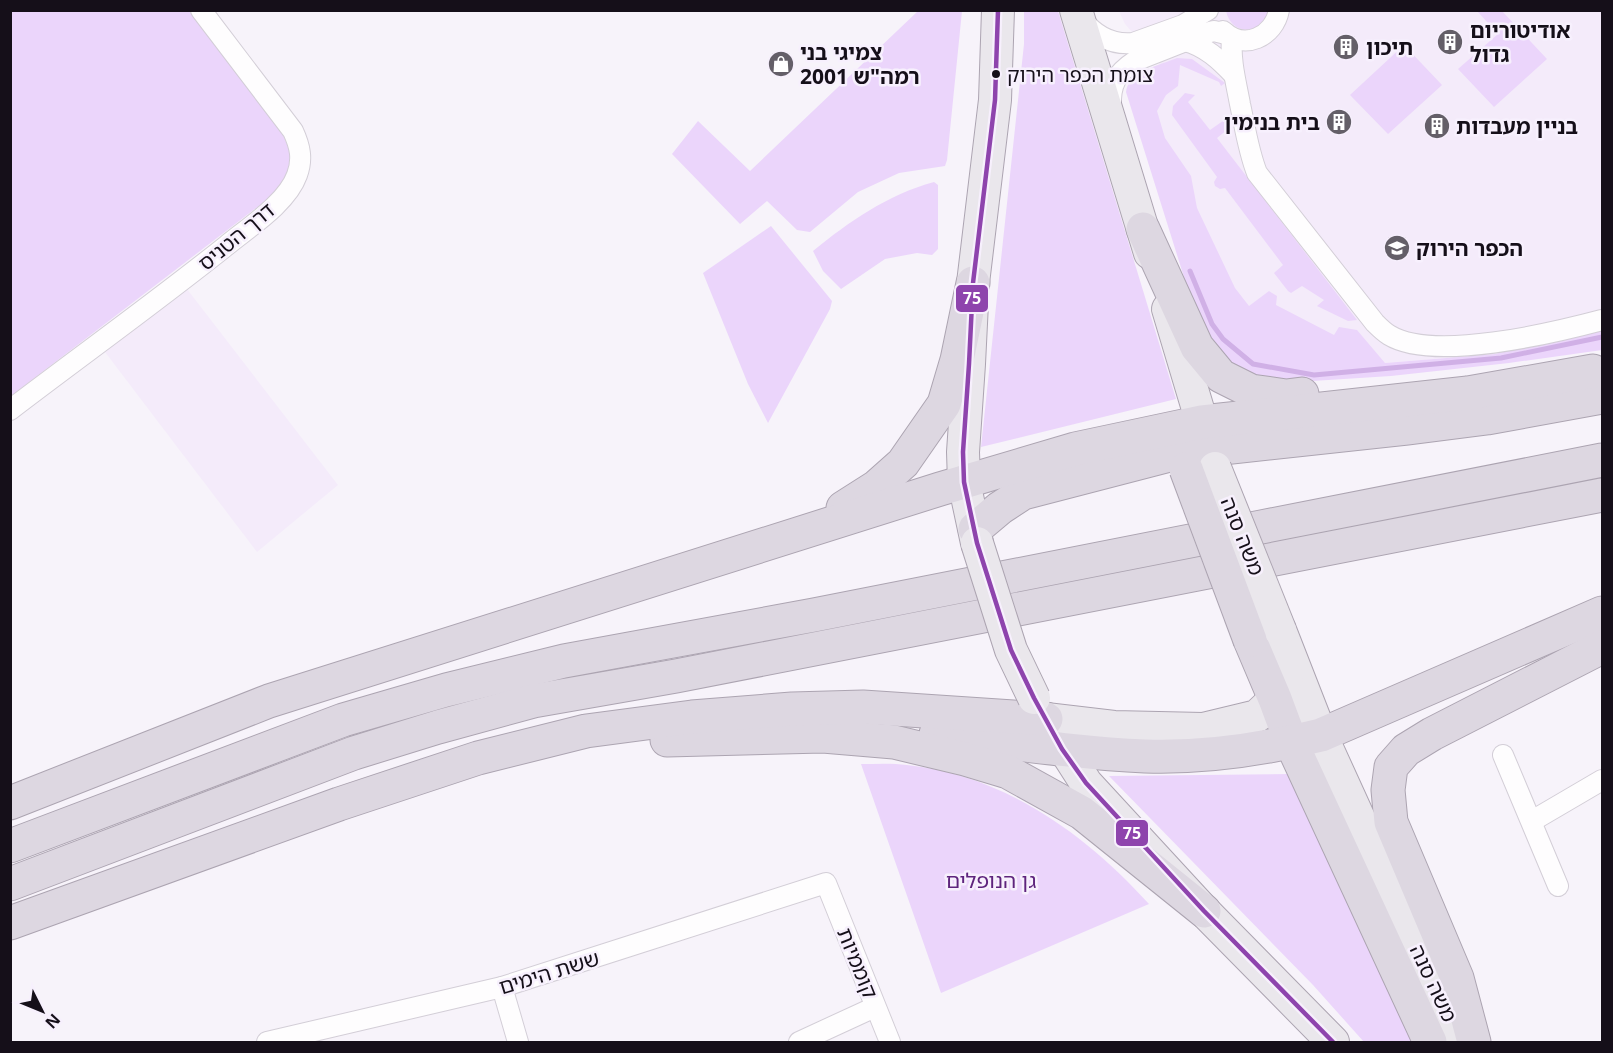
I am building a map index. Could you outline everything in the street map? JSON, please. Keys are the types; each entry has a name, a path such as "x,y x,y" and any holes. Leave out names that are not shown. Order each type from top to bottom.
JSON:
{"highway":[{"path":"1143,229 1197,347 1221,376 1251,391 1286,396 1487,372 1599,379"},
{"path":"809,530 876,487 903,463 944,404 957,360 973,283"},
{"path":"976,536 1000,508 1023,494 1198,452 1468,393 1599,379"},
{"path":"10,803 269,700 1075,449 1141,435 1198,452"},
{"path":"1198,452 1273,642 1275,699 1306,739 1430,1042"},
{"path":"10,846 343,720 446,690 564,661 814,615 1602,460"},
{"path":"10,884 354,753 533,701 676,676 1602,495"},
{"path":"339,804 588,751 678,739 823,736 887,729 1146,756 1220,753 1306,739 1602,613"},
{"path":"1474,1042 1457,978 1391,822 1388,789 1391,766 1406,750 1432,734 1602,647"},
{"path":"10,923 339,804 500,752 586,731 692,717 792,709 863,707 1040,709"},
{"path":"823,736 894,742 1008,772 1082,813 1204,911"}],"main road":[{"path":"998,10 995,100 973,283 963,452 964,482 976,536 1011,650 1062,749 1086,783 1204,911 1333,1042"},
{"path":"1076,10 1143,229 1198,452"},
{"name":"משה סנה","path":"1273,642 1306,739 1461,1042"},
{"path":"1040,709 1114,727 1203,729 1257,716 1275,699"}],"street":[{"name":"דרך הטניס","path":"10,410 190,275 270,210 288,191 297,176 301,160 299,145 292,131 201,10"},
{"path":"1076,10 1089,28 1120,44 1134,43 1183,25 1208,10"},
{"path":"1213,10 1215,19 1229,36 1234,75 1250,155 1257,173 1375,323 1390,336 1411,342 1446,347 1556,332 1602,320"},
{"path":"1240,103 1250,47 1269,32 1279,10"},
{"path":"1111,124 1110,91 1117,78 1127,66 1135,61 1214,31 1250,41 1259,39"},
{"path":"1185,41 1209,51 1234,75"},
{"path":"1503,755 1558,885"},
{"path":"1532,821 1602,780"},
{"name":"ששת הימים","path":"267,1042 293,1039 502,987 826,884"},
{"name":"קוממיות","path":"826,884 890,1042"},
{"path":"502,987 518,1042"},
{"path":"799,1042 875,1007"}],"shaded area":[{"name":"הכפר הירוק","path":"1119,11 1602,11 1602,326 1495,354 1385,363 1223,330 1135,76 1160,65 1149,32 1140,30 1132,32"},
{"path":"187,289 338,485 257,552 105,352"}],"green space":[{"path":"11,11 189,11 279,127 291,160 288,175 277,192 11,396"},
{"path":"918,11 962,11 945,166 899,173 858,192 810,232 797,230 767,201 740,224 672,154 698,121 750,171"},
{"path":"1024,11 1058,11 1176,399 981,447 1024,44"},
{"path":"1226,11 1269,11 1260,25 1247,30 1234,25"},
{"path":"1477,11 1502,11 1547,59 1494,107 1458,69 1498,34"},
{"path":"1404,45 1442,85 1388,134 1350,95"},
{"path":"1177,58 1192,59 1225,83 1221,86 1219,82 1180,65 1178,86 1166,95 1157,111 1165,138 1191,176 1197,208 1235,288 1249,306 1269,291 1277,296 1276,305 1334,335 1339,327 1357,330 1385,363 1495,354 1602,326 1602,350 1391,376 1281,383 1258,378 1229,365 1199,325 1126,92 1128,85 1139,74"},
{"path":"1185,93 1195,95 1188,102 1210,130 1230,116 1233,125 1217,138 1357,320 1348,321 1317,306 1324,300 1302,286 1291,293 1274,273 1283,265 1225,188 1220,189 1215,186 1214,182 1217,177 1172,115 1173,106"},
{"path":"934,182 938,185 938,249 932,255 917,253 885,259 841,289 823,271 813,251 870,210 900,194"},
{"path":"771,226 832,301 830,309 768,423 748,384 703,273"},
{"name":"גן הנופלים","path":"861,764 901,764 942,771 976,781 1009,795 1070,831 1124,878 1149,904 941,993"},
{"path":"1289,774 1414,1042 1364,1042 1313,985 1109,776"}],"waterway":[{"path":"1190,271 1212,324 1223,339 1253,364 1314,375 1501,358 1602,337"}],"transit line":[{"name":"75","path":"998,10 995,100 973,283 963,452 964,482 977,543 1011,650 1062,749 1086,783 1204,911 1333,1042"}],"place":[{"name":"אודיטוריום גדול","path":"1450,42"},
{"name":"תיכון","path":"1346,47"},
{"name":"צמיגי בני 2001 רמה\"ש","path":"781,64"},
{"name":"צומת הכפר הירוק","path":"996,74"},
{"name":"בית בנימין","path":"1339,122"},
{"name":"בניין מעבדות","path":"1437,126"},
{"name":"הכפר הירוק","path":"1397,248"}]}
